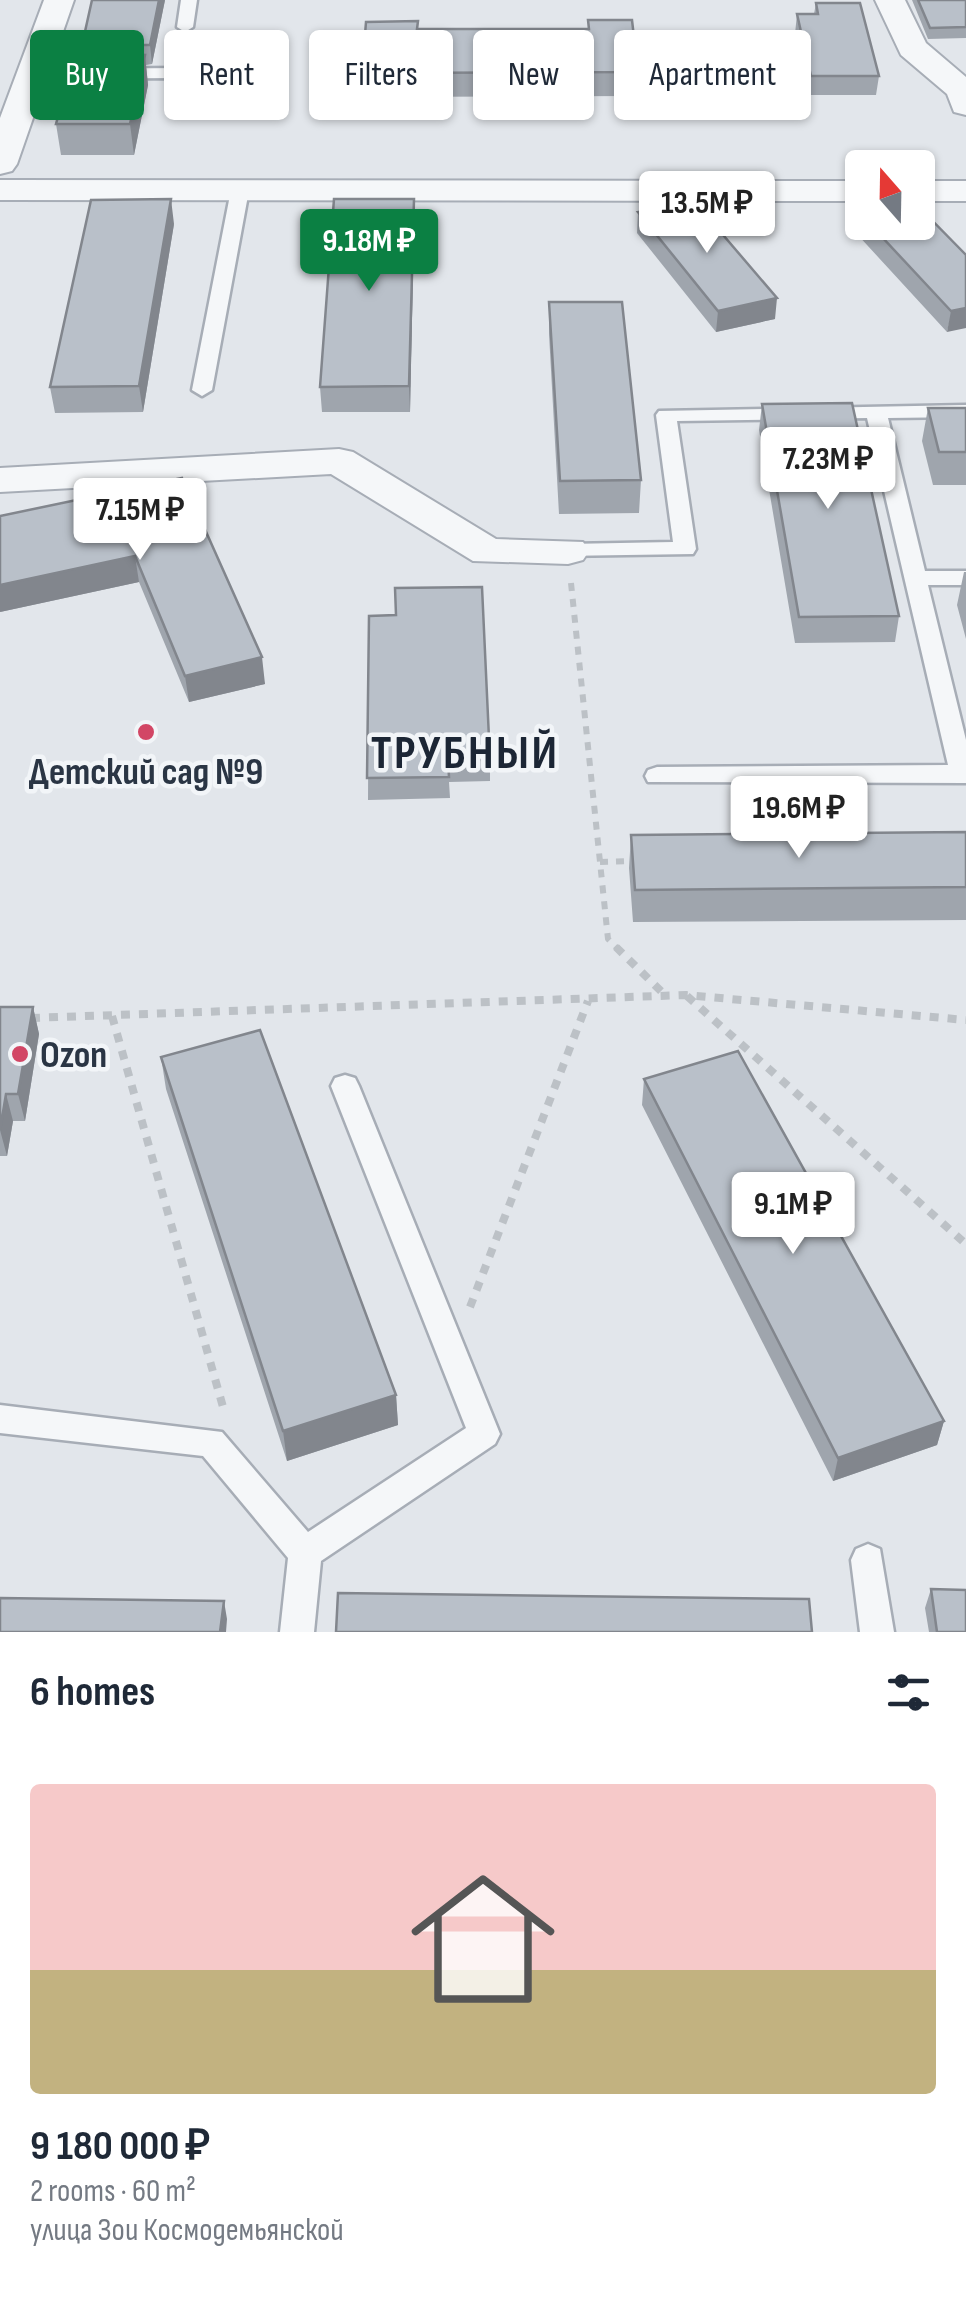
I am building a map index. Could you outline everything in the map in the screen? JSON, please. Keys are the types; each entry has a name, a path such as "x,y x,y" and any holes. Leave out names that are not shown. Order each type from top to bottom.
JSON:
{"street":[{"path":"47,30 58,0"},
{"path":"890,0 912,48 962,90 966,105"},
{"path":"0,164 30,80"},
{"path":"0,190 845,191"},
{"path":"935,191 966,192"},
{"path":"0,480 339,461 488,552 568,551"}],"lane":[{"path":"184,27 188,0"},
{"path":"202,390 240,190"},
{"path":"657,776 964,774 876,412"},
{"path":"568,551 685,549 666,415 966,412"},
{"path":"916,578 966,578"},
{"path":"306,1553 484,1434 345,1086"},
{"path":"0,1419 211,1442 306,1553 297,1632"},
{"path":"868,1560 878,1632"}],"path":[{"path":"568,551 608,939 666,996"},
{"path":"766,845 786,804 804,804"},
{"path":"600,862 640,861"},
{"path":"686,995 966,1244"},
{"path":"18,1019 686,995 966,1020"},
{"path":"465,1321 588,1001"},
{"path":"112,1016 244,1482"}],"building":[{"path":"92,0 159,0 150,45 144,45 144,30 85,30"},
{"path":"918,0 966,0 966,27 930,28"},
{"path":"816,3 860,3 879,76 811,76 811,30 801,30 797,14 818,14"},
{"path":"588,20 632,20 633,30 614,30 614,72 594,72 594,30 473,30 473,73 453,73 453,30 365,30 366,22 418,21 417,29 589,29"},
{"path":"57,120 131,120 130,124 56,124"},
{"path":"171,199 139,386 50,387 91,200"},
{"path":"334,199 414,199 409,386 320,387"},
{"path":"694,201 777,298 718,311 638,212"},
{"path":"935,223 966,255 966,308 951,311 885,240 935,240"},
{"path":"549,302 622,302 641,480 560,481"},
{"path":"852,403 899,616 799,617 762,404"},
{"path":"928,408 966,408 966,452 939,452"},
{"path":"182,478 262,657 185,676 135,556 0,585 0,516"},
{"path":"482,587 490,760 448,760 449,777 367,778 369,616 396,615 395,588"},
{"path":"966,832 966,887 635,890 631,835"},
{"path":"0,1007 33,1007 18,1094 6,1094 0,1130"},
{"path":"260,1030 396,1395 283,1431 161,1057"},
{"path":"738,1051 944,1421 838,1458 644,1079"},
{"path":"931,1589 966,1590 966,1632 937,1632"},
{"path":"338,1593 809,1599 812,1632 336,1632"},
{"path":"0,1598 224,1601 220,1632 0,1632"}],"place":[{"name":"Детский сад №9","path":"146,732"},
{"name":"Ozon","path":"20,1054"}],"district":[{"name":"ТРУБНЫЙ","path":"465,751"}]}
